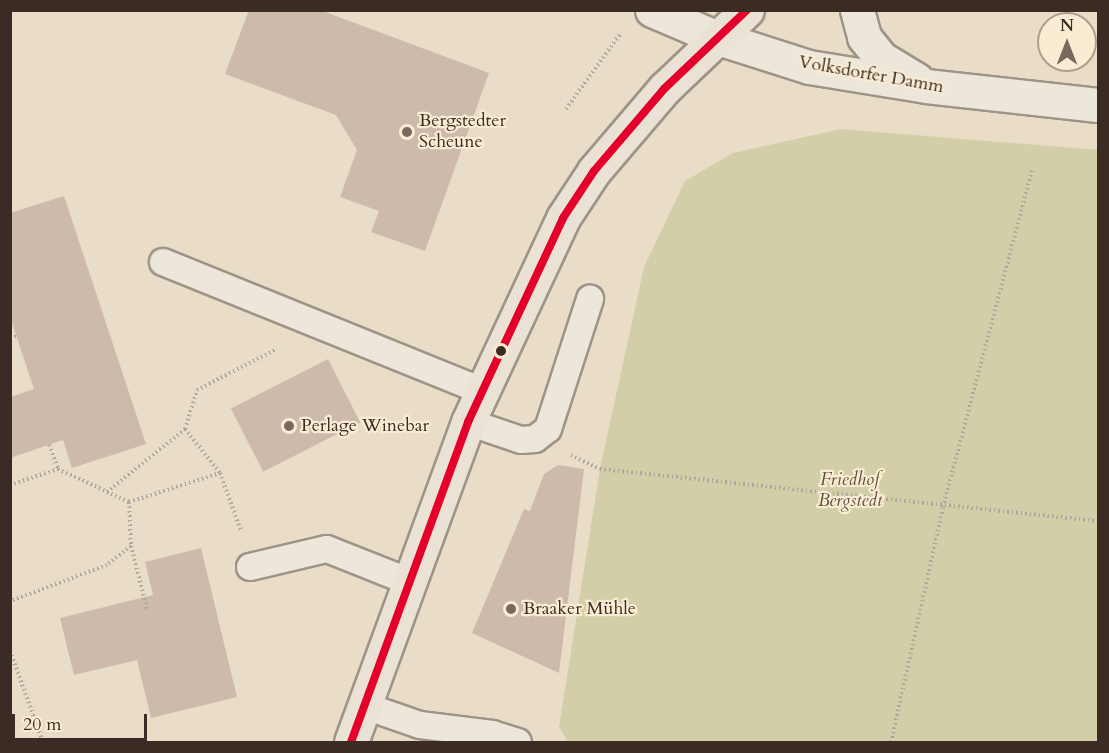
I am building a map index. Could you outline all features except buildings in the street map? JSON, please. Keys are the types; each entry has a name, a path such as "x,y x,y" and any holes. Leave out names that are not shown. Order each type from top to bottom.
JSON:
{"main road":[{"name":"Volksdorfer Damm","path":"652,10 715,37 809,67 926,86 1098,105"},
{"path":"351,742 468,422 563,218 594,171 715,37 747,10"},
{"path":"857,10 864,37 881,58 926,86"}],"lane":[{"path":"163,262 482,391"},
{"path":"468,422 520,440 535,439 548,429 590,299"},
{"path":"250,567 327,549 410,582"},
{"path":"365,706 420,725 482,732 518,742"}],"path":[{"path":"567,109 625,28"},
{"path":"891,742 943,507 1032,171"},
{"path":"107,492 185,429 197,390 320,326"},
{"path":"10,338 17,336"},
{"path":"185,429 220,473 233,501 250,567"},
{"path":"535,439 600,469 943,507 1098,521"},
{"path":"49,445 58,469"},
{"path":"10,485 58,469 129,502 220,473"},
{"path":"129,502 131,546 147,609"},
{"path":"10,601 107,565 131,546"},
{"path":"10,651 44,742"}],"green space":[{"name":"Friedhof Bergstedt","path":"841,129 1098,150 1098,742 568,742 559,727 600,469 644,267 685,181 733,153"}],"transit line":[{"path":"351,742 468,422 563,218 594,171 665,88 747,10"}],"place":[{"name":"Bergstedter Scheune","path":"407,132"},
{"name":"Perlage Winebar","path":"289,426"},
{"name":"Braaker Mühle","path":"511,609"}]}
